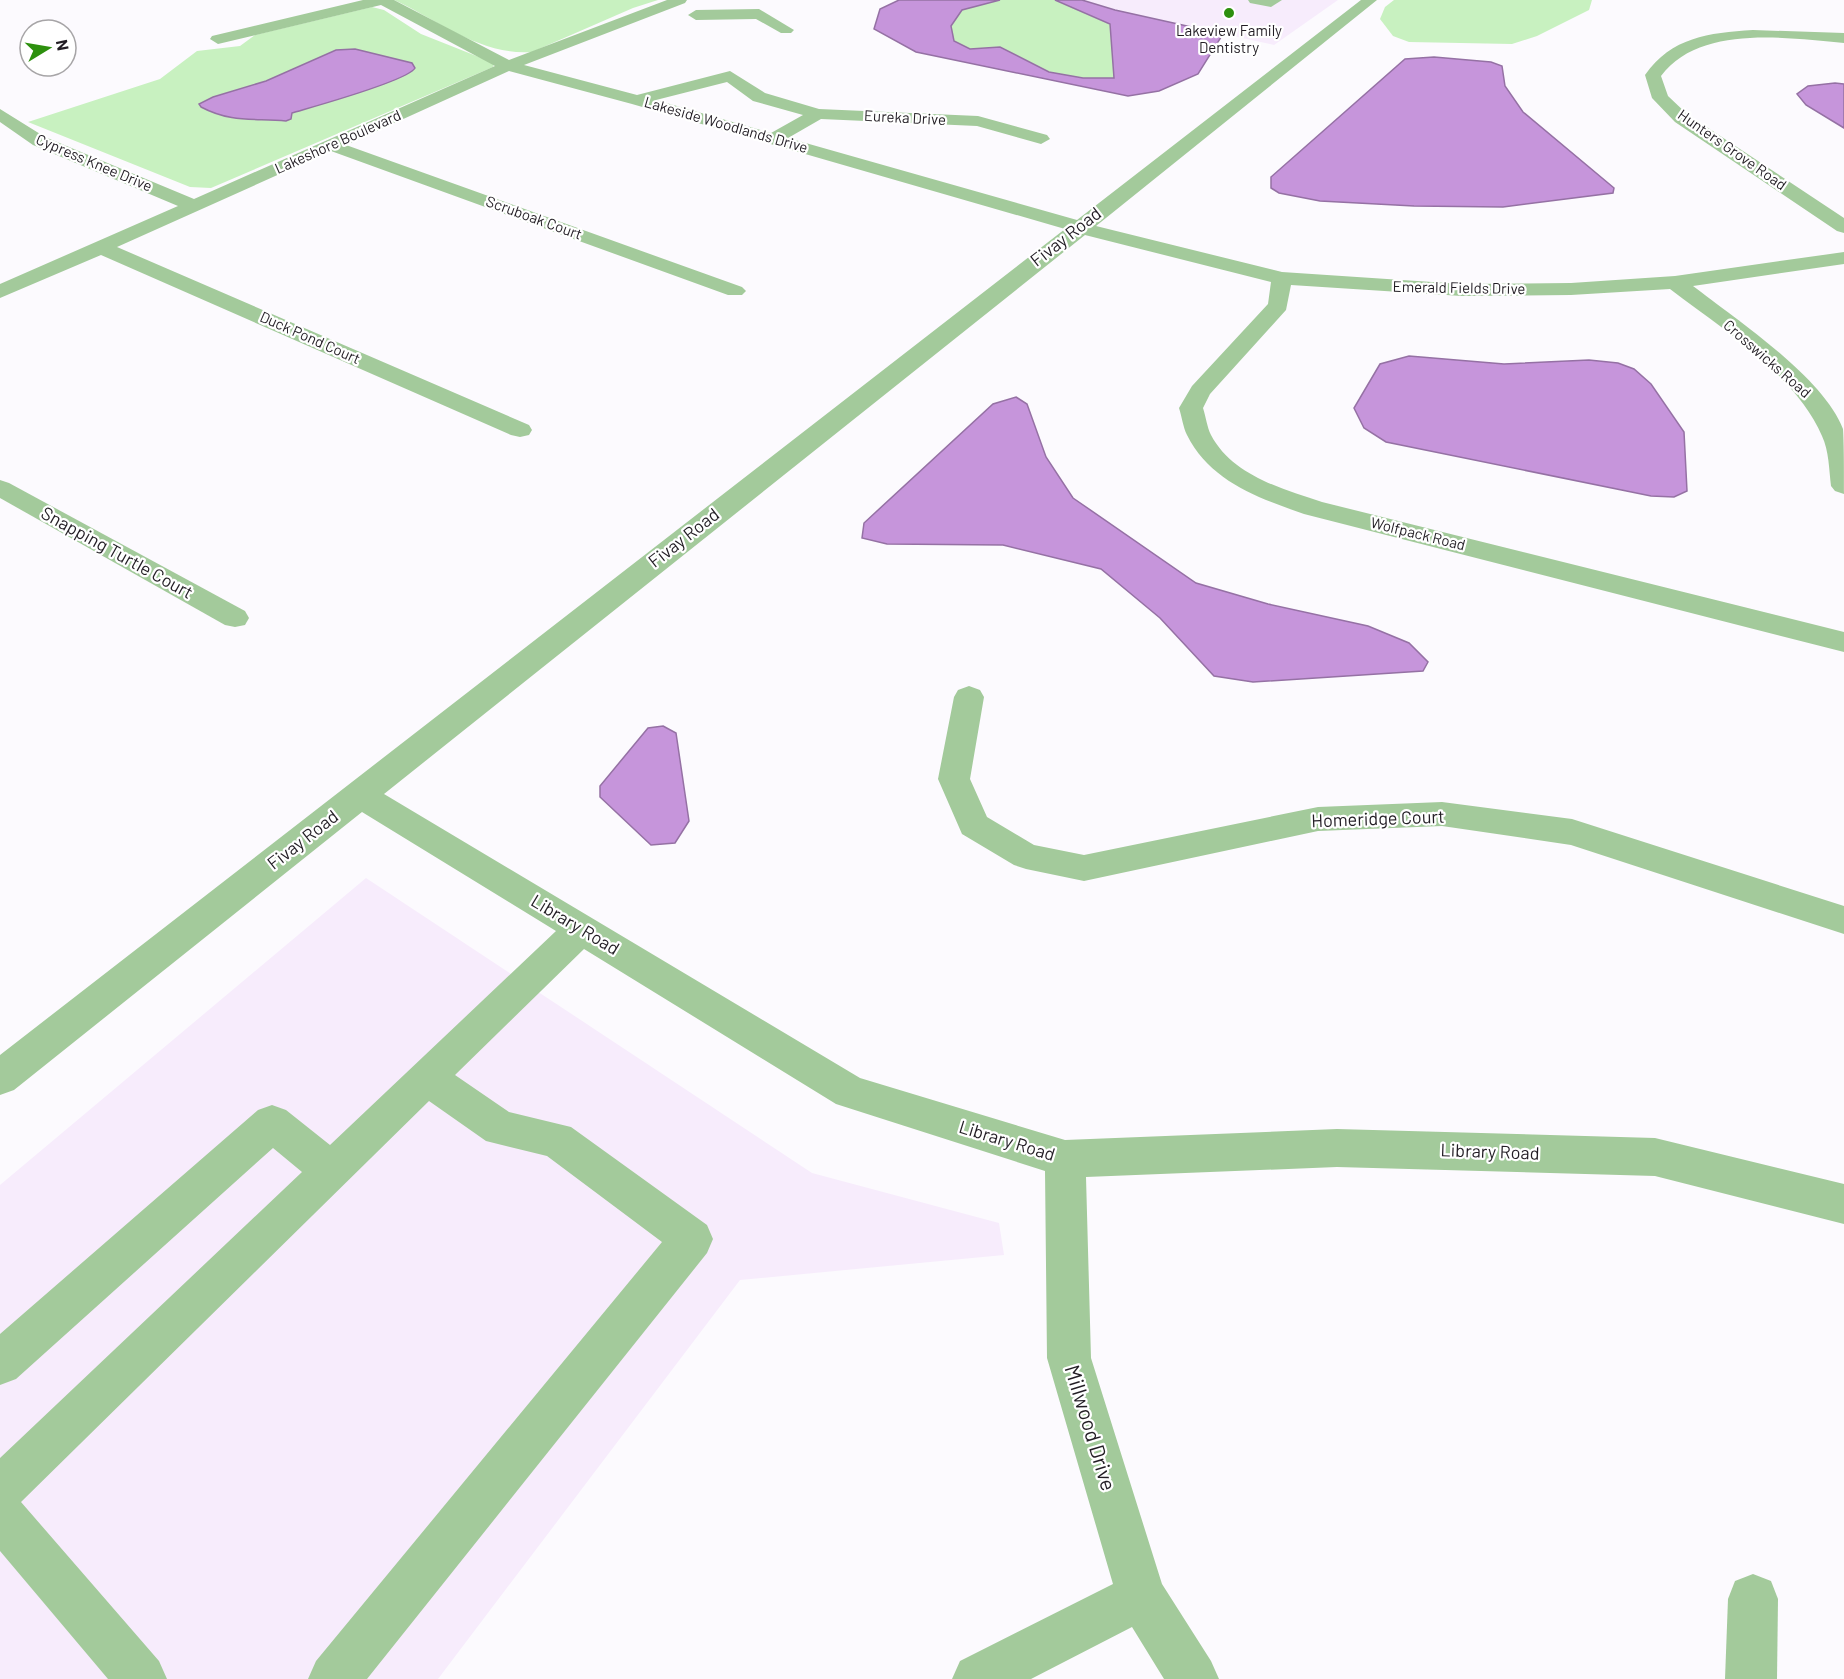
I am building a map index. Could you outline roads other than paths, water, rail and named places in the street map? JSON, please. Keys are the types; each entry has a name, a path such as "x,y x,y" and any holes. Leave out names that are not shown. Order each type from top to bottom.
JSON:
{"street":[{"path":"218,39 382,0"},
{"name":"Lakeside Woodlands Drive","path":"382,0 508,66 638,99 1078,227"},
{"name":"Lakeshore Boulevard","path":"0,292 193,205 333,146 508,66 680,0"},
{"path":"1255,0 1270,3 1275,0"},
{"name":"Fivay Road","path":"0,1078 1078,227 1370,0"},
{"path":"662,5 696,15 759,14 786,30"},
{"path":"696,15 720,32"},
{"name":"Hunters Grove Road","path":"1844,38 1798,34 1717,39 1686,46 1667,57 1653,75 1660,98 1681,117 1844,227"},
{"name":"Eureka Drive","path":"638,99 730,76 759,97 818,114 978,122 1041,139"},
{"name":"Cypress Knee Drive","path":"0,114 39,141 193,205"},
{"path":"772,139 818,114"},
{"name":"Scruboak Court","path":"333,146 735,291"},
{"name":"Emerald Fields Drive","path":"1078,227 1197,259 1282,278 1462,290 1571,289 1675,282 1844,258"},
{"name":"Duck Pond Court","path":"100,247 520,430"},
{"name":"Wolfpack Road","path":"1282,278 1278,305 1200,391 1191,408 1198,434 1220,464 1257,488 1313,507 1844,642"},
{"name":"Crosswicks Road","path":"1675,282 1788,374 1814,400 1835,436 1844,486"},
{"name":"Snapping Turtle Court","path":"0,488 235,618"},
{"name":"Homeridge Court","path":"969,697 954,779 974,825 1026,856 1084,868 1317,819 1442,814 1572,832 1844,920"},
{"name":"Library Road","path":"360,795 850,1092 1065,1159 1337,1148 1655,1157 1844,1204"},
{"path":"0,1490 581,929"},
{"path":"334,1679 692,1239 557,1140 500,1128 427,1078"},
{"path":"0,1363 272,1123 331,1171"},
{"name":"Millwood Drive","path":"1065,1159 1069,1358 1141,1596 1193,1679"},
{"path":"0,1514 141,1679"},
{"path":"978,1679 1141,1596"},
{"path":"1751,1679 1753,1599"}],"place":[{"name":"Lakeview Family Dentistry","path":"1229,13"}]}
